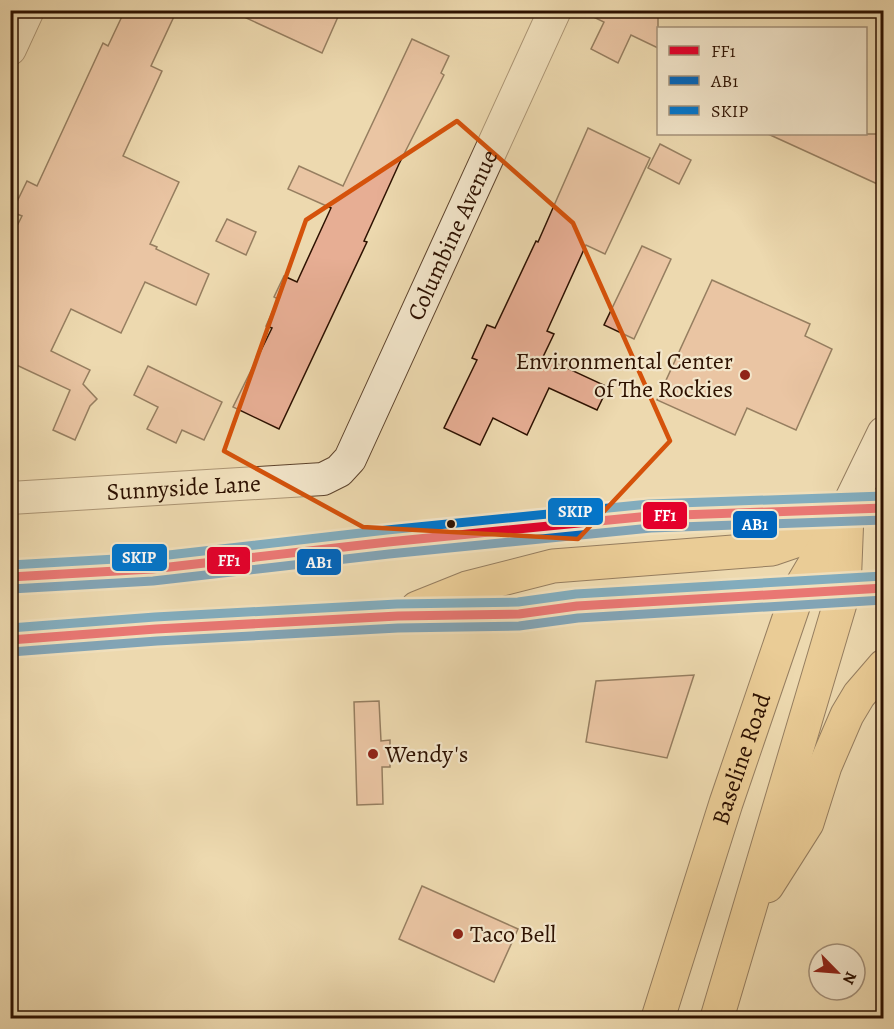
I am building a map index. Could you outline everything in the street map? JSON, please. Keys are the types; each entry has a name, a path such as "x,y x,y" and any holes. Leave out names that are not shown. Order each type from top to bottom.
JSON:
{"main road":[{"path":"10,577 152,569 388,542 650,516 884,508"},
{"path":"398,616 467,588 553,566 772,549 807,537 847,509"},
{"name":"Baseline Road","path":"717,1018 844,590 847,509"},
{"name":"Baseline Road","path":"658,1018 726,803 798,592 847,509"},
{"path":"10,640 168,628 398,616 519,614 577,606 884,588"},
{"path":"748,915 807,823 825,766 847,715 859,694 884,666"}],"street":[{"path":"10,49 28,10"},
{"name":"Columbine Avenue","path":"350,459 555,10"},
{"name":"Baseline Road","path":"847,509 884,433"},
{"name":"Sunnyside Lane","path":"10,498 323,479 339,471 350,459"}],"highlighted area":[{"path":"457,121 573,223 670,441 578,539 363,527 224,451 306,220"}],"building":[{"path":"125,10 177,10 151,66 162,71 123,156 179,182 150,244 209,274 196,305 145,282 121,333 71,309 51,351 90,370 83,384 97,399 90,406 75,440 53,430 70,390 10,362 10,240 22,216 12,212 27,181 37,186 103,43 108,46"},
{"path":"229,10 341,10 322,53"},
{"path":"579,10 658,10 657,48 631,35 618,63 591,49 604,22"},
{"path":"412,39 449,56 441,73 444,75 399,164 364,241 367,242 279,429 233,407 272,328 266,326 278,299 274,297 284,276 297,282 331,208 288,189 299,166 343,186"},
{"path":"588,128 650,158 605,254 586,245 547,331 554,334 543,357 608,387 597,410 549,388 527,435 493,418 480,445 444,428 477,360 472,358 487,325 495,328 536,241 538,242"},
{"path":"884,134 884,187 770,135"},
{"path":"660,144 691,160 679,184 648,168"},
{"path":"227,219 256,232 246,255 216,241"},
{"path":"642,246 671,259 634,339 604,325"},
{"name":"Environmental Center of The Rockies","path":"712,280 810,324 805,336 832,349 796,430 747,408 735,435 657,400"},
{"path":"148,366 222,402 204,440 182,430 176,443 147,429 158,407 134,395"},
{"path":"694,675 667,758 586,742 596,681"},
{"name":"Wendy's","path":"379,701 381,741 390,740 390,767 382,767 383,804 357,805 354,702"},
{"name":"Taco Bell","path":"422,886 518,929 494,982 399,939"}],"transit line":[{"name":"SKIP","path":"10,565 151,557 387,530 649,504 884,496"},
{"name":"FF1","path":"10,577 152,569 388,542 650,516 884,508"},
{"name":"AB1","path":"11,589 153,581 389,554 651,528 884,520"},
{"name":"SKIP","path":"10,628 155,617 397,604 518,602 576,594 883,576"},
{"name":"FF1","path":"10,640 156,629 398,616 519,614 577,606 884,588"},
{"name":"AB1","path":"11,652 157,641 398,628 519,626 578,618 884,600"}],"place":[{"name":"Environmental Center of The Rockies","path":"745,375"},
{"name":"Wendy's","path":"373,754"},
{"name":"Taco Bell","path":"458,934"}]}
